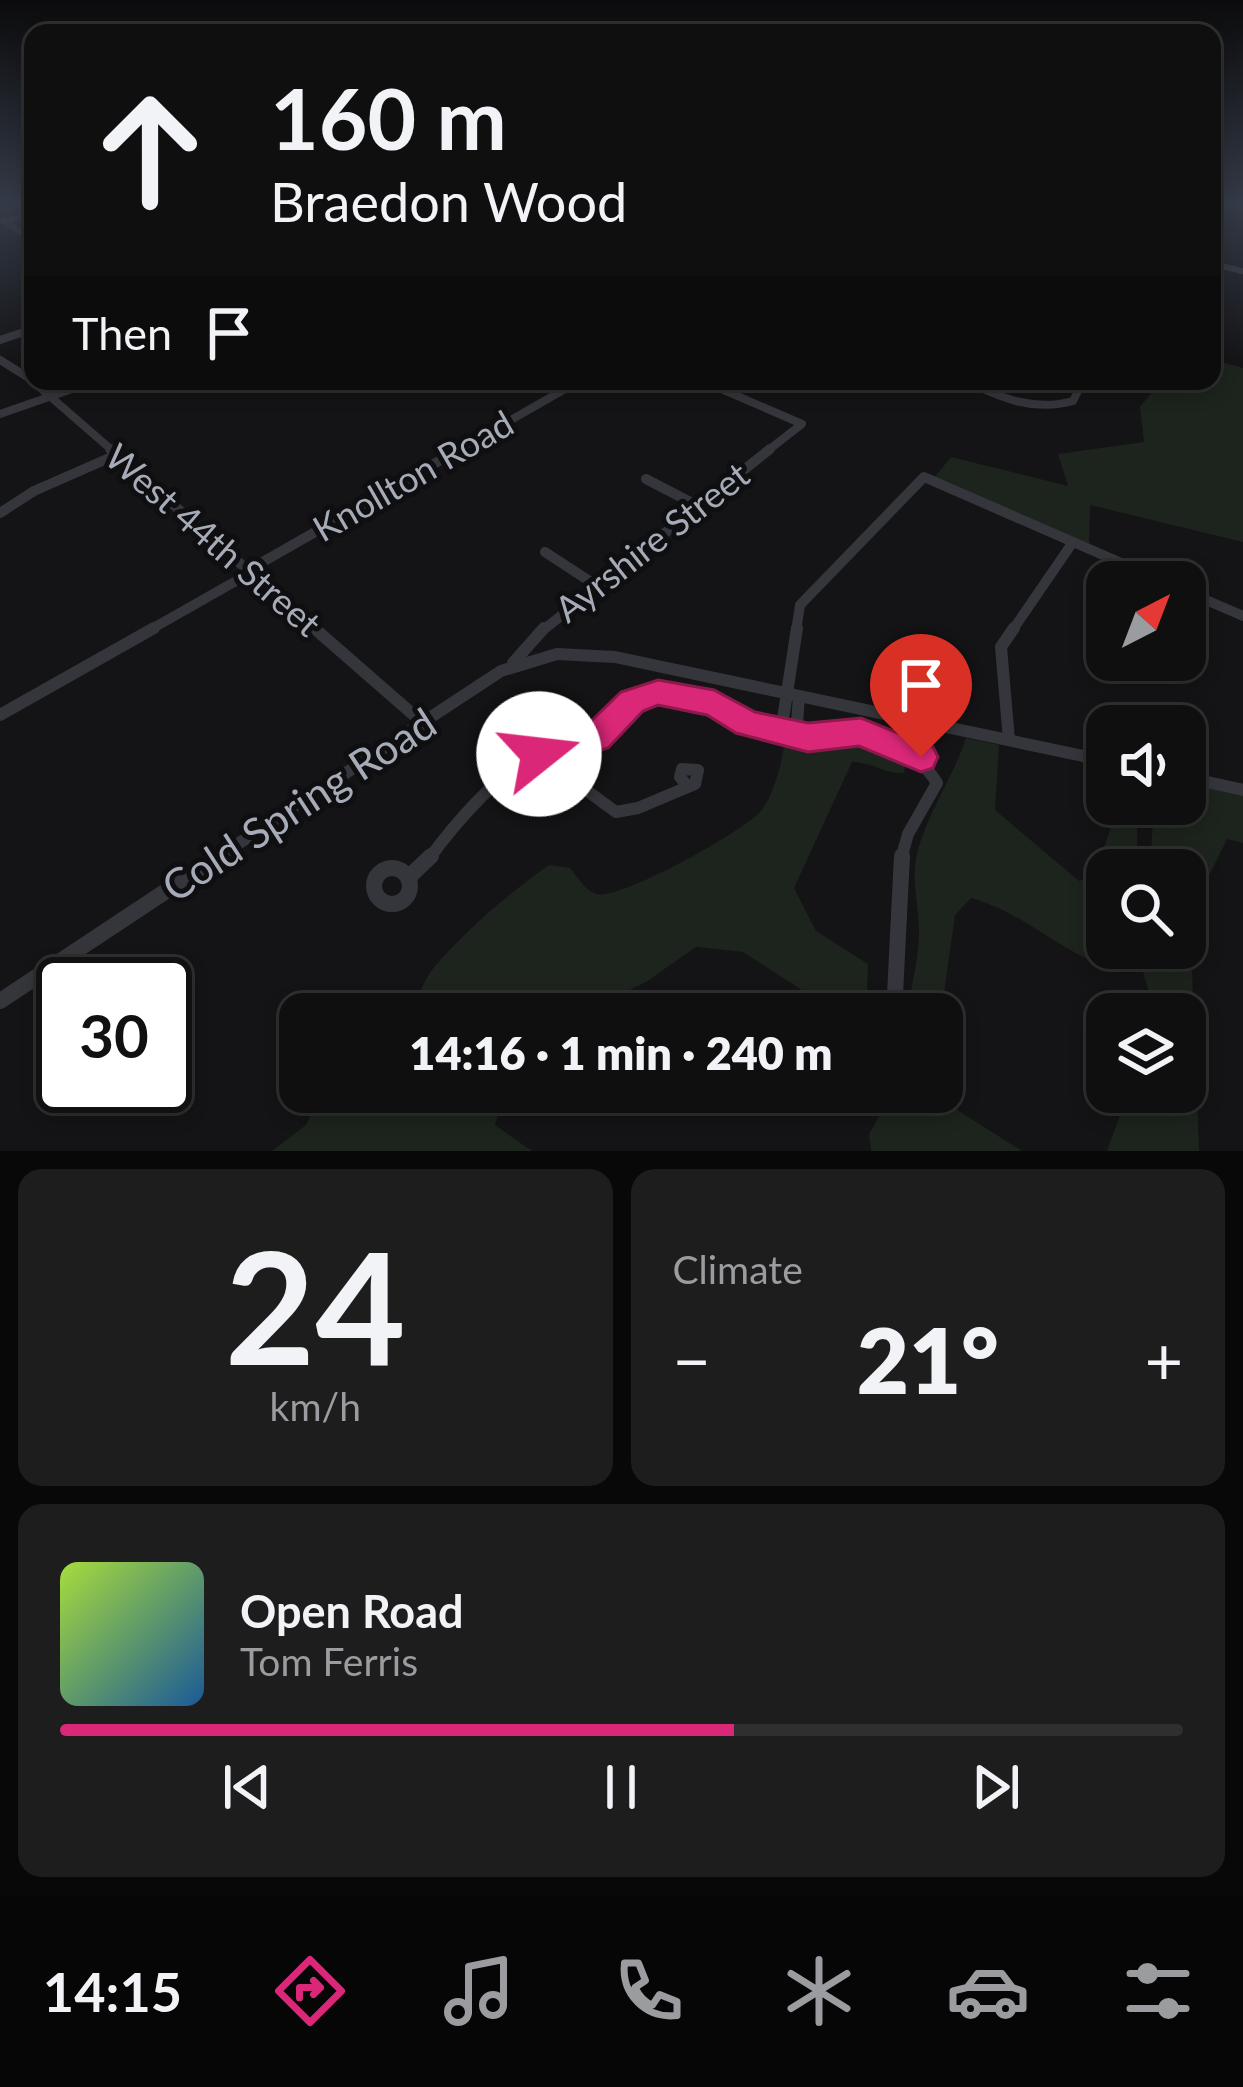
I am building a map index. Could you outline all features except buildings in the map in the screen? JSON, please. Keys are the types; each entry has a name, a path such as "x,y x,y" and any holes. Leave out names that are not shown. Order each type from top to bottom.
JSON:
{"street":[{"name":"West 44th Street","path":"42,390 424,724"},
{"path":"0,414 72,390"},
{"name":"Knollton Road","path":"0,716 563,390"},
{"name":"Ayrshire Street","path":"508,668 546,626 802,424 725,390"},
{"path":"986,390 1007,399 1052,406 1073,401 1078,390"},
{"path":"0,513 34,490 116,455"},
{"path":"789,733 800,605 924,477 1117,561"},
{"path":"646,478 698,506"},
{"path":"1009,740 1001,646 1073,542"},
{"path":"545,552 597,586"},
{"path":"1206,600 1243,616"},
{"name":"Cold Spring Road","path":"0,1001 508,668 559,653 599,654 1086,756"},
{"path":"410,877 508,773 534,756 602,735 632,701 653,693 714,703 748,724 818,739 854,731 868,734 917,754 936,775 935,791 910,830 898,872 895,993"},
{"path":"569,747 586,790 611,811 633,811 685,784"},
{"path":"1206,782 1243,790"}],"shaded area":[{"path":"1221,362 1243,368 1243,542 1090,505 1089,554 929,484 951,457 1068,486 1058,454 1144,442 1140,407 1154,390 1221,390"},
{"path":"966,738 999,745 995,810 1079,881 1086,878 1086,959 1008,913 971,898 955,915 944,993 911,993 919,941 918,851"},
{"path":"866,739 896,750 906,761 904,773 852,762 794,888 816,931 868,964 867,993 807,993 743,952 696,947 624,993 420,993 448,952 549,865 570,868 596,894 629,887 707,848 761,811 777,777 784,740 831,744"},
{"path":"1206,787 1243,795 1243,843 1227,839 1206,882 1206,849 1151,849 1153,825 1206,825"},
{"path":"1112,825 1137,825 1137,849 1104,849"},
{"path":"1142,969 1192,969 1193,993 1149,993"},
{"path":"312,1113 499,1113 495,1125 532,1151 272,1151 306,1125"},
{"path":"881,1113 962,1113 1022,1151 871,1151 869,1134"},
{"path":"1198,1113 1199,1151 1107,1151 1120,1115"}],"route":[{"path":"539,754 596,738 610,729 632,701 658,692 714,703 748,724 808,738 861,732 921,757"}]}
